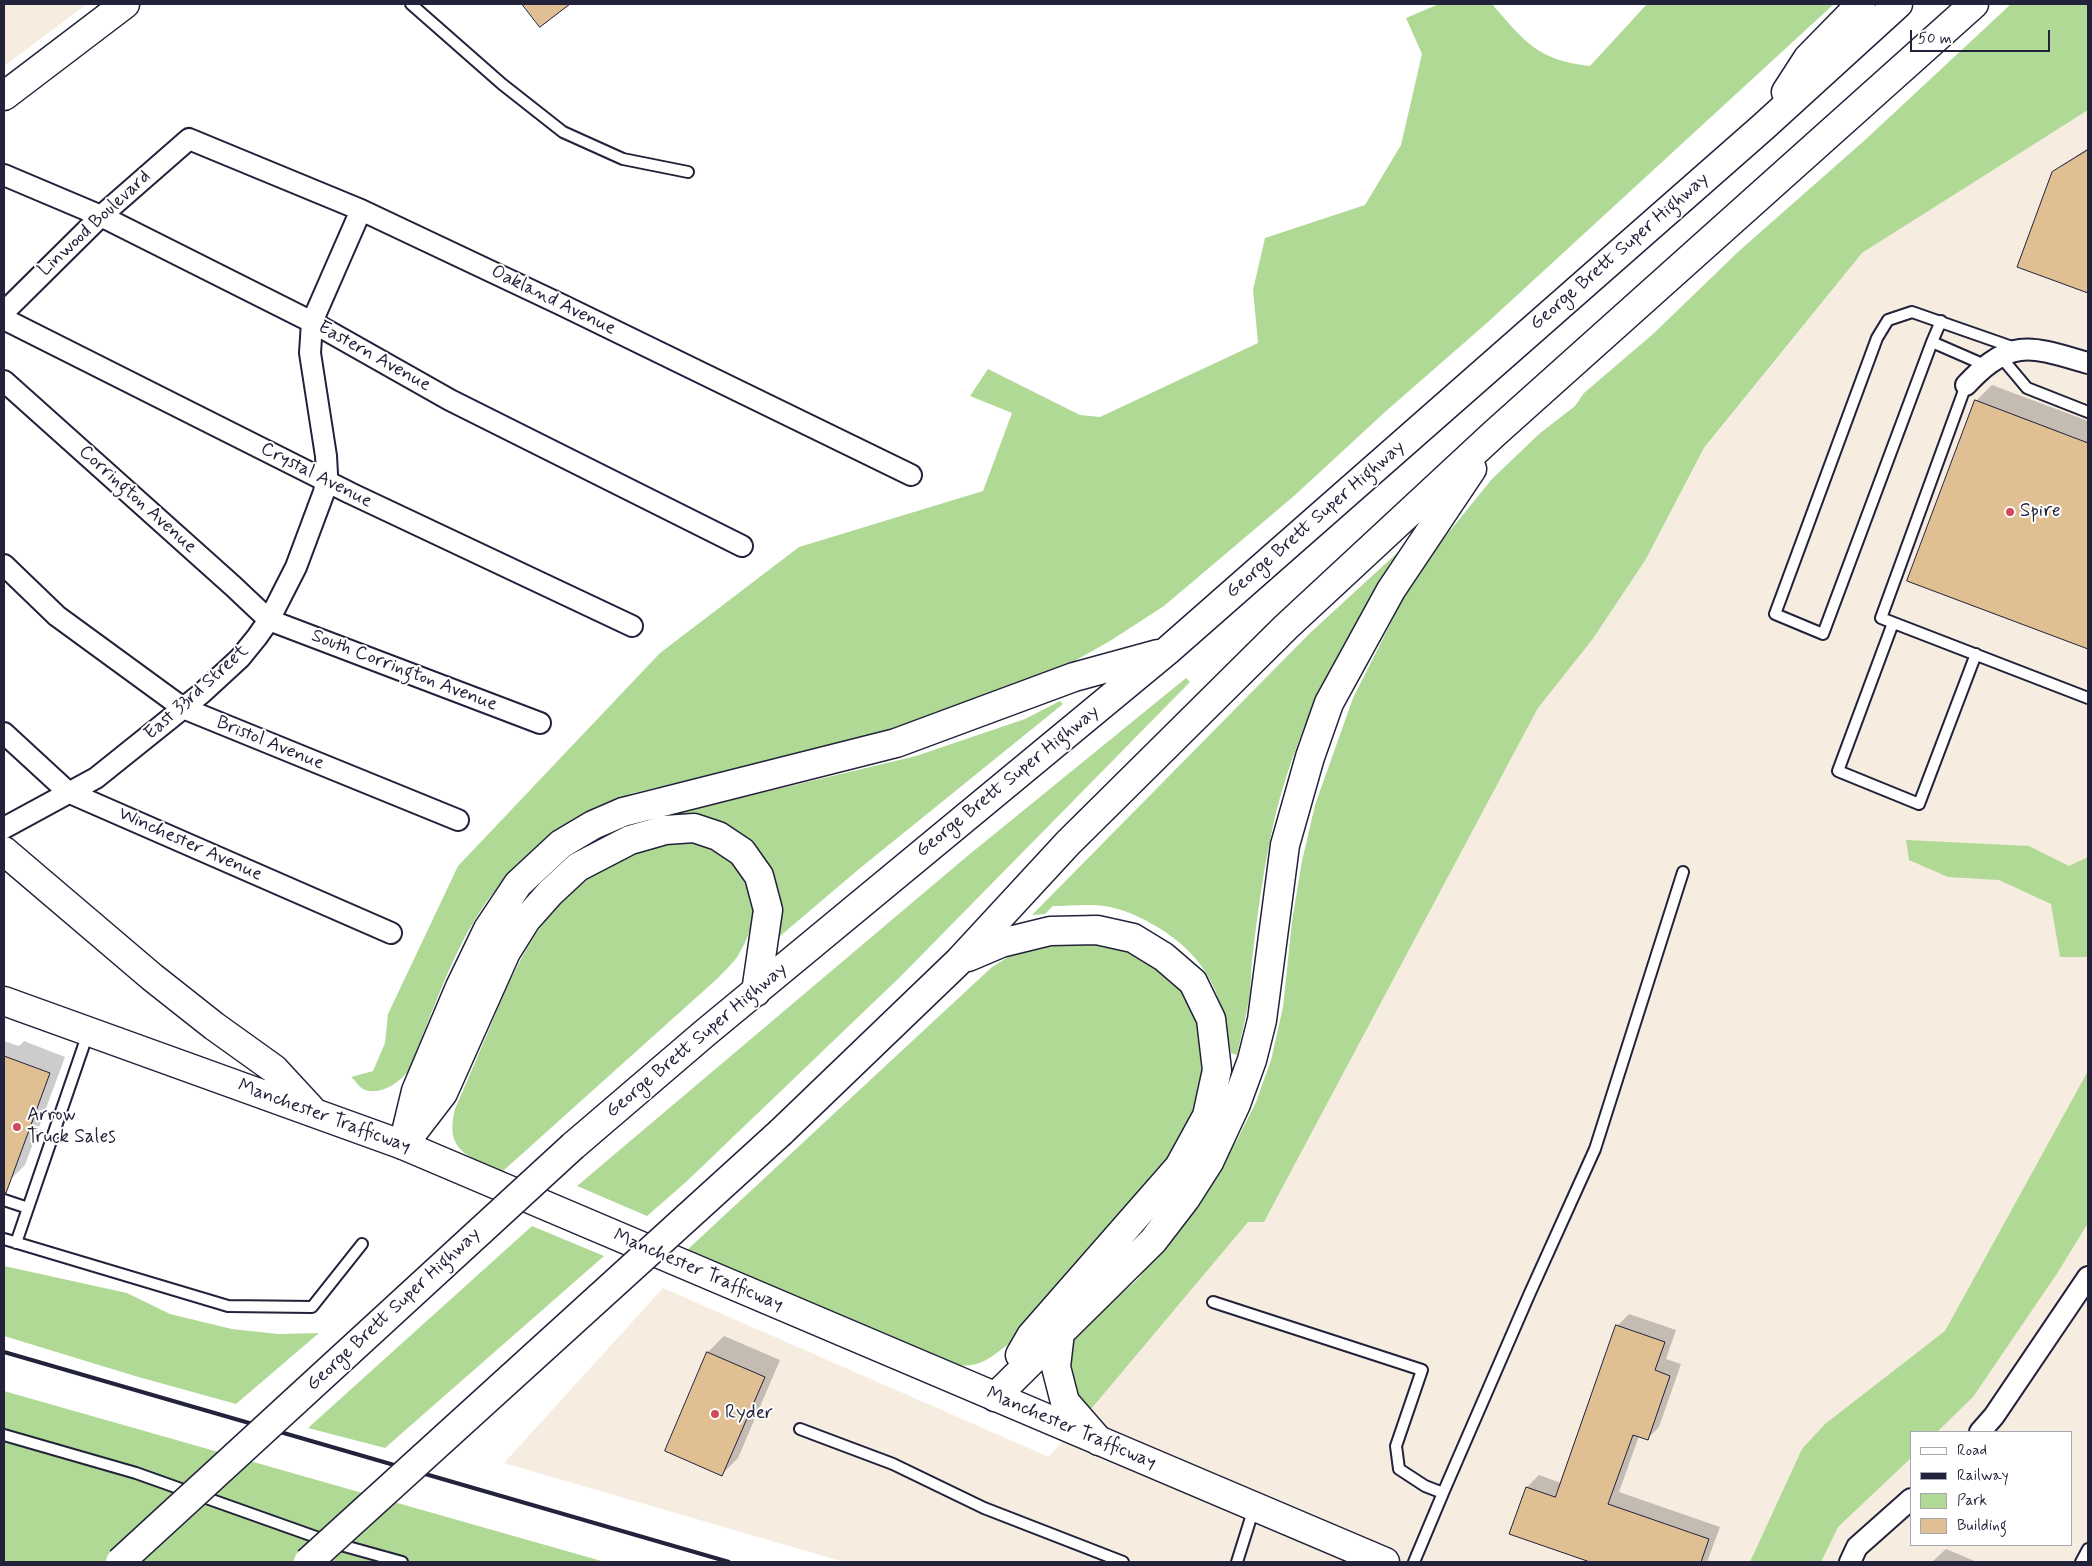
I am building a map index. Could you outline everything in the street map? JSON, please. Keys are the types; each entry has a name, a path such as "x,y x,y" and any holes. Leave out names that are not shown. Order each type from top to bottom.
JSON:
{"main road":[{"path":"4,96 125,4"},
{"path":"1763,127 1808,58 1861,4"},
{"name":"George Brett Super Highway","path":"120,1562 573,1146 705,1032 756,992 1167,651 1763,127 1898,4"},
{"path":"308,1562 781,1132 959,961 1068,843 1286,627 1495,433 1974,4"},
{"path":"995,1397 1153,1241 1186,1198 1208,1162 1236,1104 1252,1060 1262,1020 1285,845 1310,757 1329,703 1391,590 1495,433"},
{"path":"403,1145 416,1091 460,986 488,929 518,884 561,844 593,825 623,812 896,744 1074,677 1167,651"},
{"path":"403,1145 443,1093 506,952 526,920 550,893 578,867 630,840 665,830 694,828 718,836 742,852 760,876 768,910 756,992"},
{"path":"4,851 152,977 214,1026 274,1069 314,1112"},
{"path":"959,961 1001,942 1050,932 1097,930 1133,938 1164,957 1192,982 1212,1020 1216,1070 1207,1116 1179,1167 1030,1336 995,1397"},
{"name":"Manchester Trafficway","path":"4,1001 403,1145 1254,1507 1368,1559"},
{"path":"1060,1332 1056,1367 1065,1402 1099,1441"}],"street":[{"name":"Oakland Avenue","path":"189,138 361,210 562,305 911,475"},
{"name":"Linwood Boulevard","path":"4,312 101,216 189,138"},
{"name":"Eastern Avenue","path":"4,175 101,216 312,322 450,400 742,546"},
{"name":"East 33rd Street","path":"4,828 96,778 202,693 240,658 269,620 296,567 315,520 326,480 326,456 310,353 312,322 361,210"},
{"name":"Crystal Avenue","path":"4,320 326,480 632,626"},
{"path":"1966,385 1980,370 1994,361 2020,350 2047,352 2088,363"},
{"name":"Corrington Avenue","path":"4,381 269,620"},
{"name":"Bristol Avenue","path":"4,565 57,616 183,708 458,820"},
{"name":"South Corrington Avenue","path":"269,620 540,723"},
{"name":"Winchester Avenue","path":"4,733 68,792 391,934"},
{"path":"1981,1431 1994,1416 2088,1278"},
{"path":"1850,1562 1857,1547 1910,1500"}],"lane":[{"path":"411,4 502,84 563,132 623,160 688,172"},
{"path":"1941,321 1823,634 1775,614 1877,338 1888,320 1912,312 1941,321 2020,350"},
{"path":"1932,342 1994,361 2027,388 2088,412"},
{"path":"1966,385 1881,618 2088,698"},
{"path":"1892,623 1838,771 1919,804 1976,654"},
{"path":"1414,1562 1529,1295 1595,1149 1683,872"},
{"path":"16,1242 88,1032"},
{"path":"4,1200 28,1208"},
{"path":"4,1238 228,1306 312,1308 362,1244"},
{"path":"1213,1302 1422,1370 1396,1446 1399,1469 1425,1486 1443,1493"},
{"path":"800,1429 893,1464 984,1508 1123,1562"},
{"path":"4,1435 136,1472 330,1542 402,1562"},
{"path":"1237,1562 1254,1507"},
{"path":"2081,1562 2088,1549"}],"shaded area":[{"path":"4,4 87,4 4,66"},
{"path":"2088,110 2088,1562 844,1562 504,1463 663,1288 1049,1457 1248,1221 1264,1222 1538,708 1592,640 1646,559 1704,449 1862,253"}],"green space":[{"path":"1439,4 1492,4 1524,39 1544,54 1572,63 1590,66 1647,4 1834,4 1488,322 1385,412 1294,496 1164,606 1110,641 1062,668 889,733 633,793 606,803 564,825 519,864 498,886 481,910 451,967 409,1070 395,1083 383,1090 369,1091 360,1087 351,1077 373,1071 385,1043 388,1014 458,866 660,653 799,547 983,491 1012,413 970,396 988,369 1080,415 1100,417 1258,343 1253,290 1265,238 1365,205 1401,145 1422,54 1406,18"},
{"path":"2011,4 2088,4 2088,110 1862,253 1704,448 1646,559 1592,640 1538,708 1264,1222 1248,1222 1086,1415 1069,1388 1069,1343 1093,1313 1121,1294 1137,1280 1173,1236 1207,1188 1237,1140 1256,1102 1271,1060 1283,1007 1292,921 1302,861 1315,805 1353,698 1409,587 1431,554 1492,479 1539,434 1575,406 1584,393 1653,334 1739,251 1865,140"},
{"path":"1398,552 1399,556 1358,620 1322,687 1293,757 1281,793 1260,895 1249,999 1237,1055 1231,1053 1223,1014 1211,981 1190,953 1159,928 1130,913 1103,906 1053,906 1045,914 1032,915 1309,634"},
{"path":"1186,678 1190,682 900,977 686,1182 647,1216 577,1186 965,858"},
{"path":"1060,701 1063,704 859,869 779,937 776,937 780,912 778,888 762,856 751,843 724,824 708,818 673,814 916,756 1025,719"},
{"path":"1906,840 2029,846 2069,866 2088,857 2088,957 2060,957 2051,904 1999,880 1948,877 1909,860"},
{"path":"688,842 707,848 724,857 737,869 746,883 752,898 753,915 749,933 738,956 718,978 503,1171 470,1157 456,1144 453,1135 455,1109 504,994 540,928 572,892 592,876 642,851 669,844"},
{"path":"1081,937 1136,948 1181,986 1198,1019 1206,1049 1199,1115 1160,1174 1011,1342 990,1358 977,1364 951,1364 686,1251 992,967 1023,948"},
{"path":"2088,1071 2088,1223 2058,1272 1973,1397 1938,1431 1910,1431 1910,1459 1838,1527 1821,1562 1750,1562 1802,1449 1825,1424 1945,1331"},
{"path":"532,1226 604,1256 385,1448 308,1428"},
{"path":"4,1266 127,1293 170,1314 232,1329 278,1334 319,1333 236,1404 135,1376 4,1336"},
{"path":"4,1391 605,1562 4,1562"}],"building":[{"path":"522,4 570,4 540,27"},
{"path":"2088,150 2088,293 2017,267 2052,172"},
{"name":"Spire","path":"1975,400 2088,443 2088,649 1907,581"},
{"name":"Arrow Truck Sales","path":"4,1056 50,1073 6,1193 4,1193"},
{"path":"1616,1325 1665,1342 1655,1370 1670,1376 1648,1440 1633,1435 1608,1504 1709,1539 1701,1562 1590,1562 1509,1534 1526,1487 1555,1497"},
{"name":"Ryder","path":"707,1352 765,1377 722,1476 665,1451"}],"railway":[{"path":"4,1352 729,1562"}],"place":[{"name":"Spire","path":"2010,512"},
{"name":"Arrow Truck Sales","path":"17,1127"},
{"name":"Ryder","path":"715,1414"}]}
